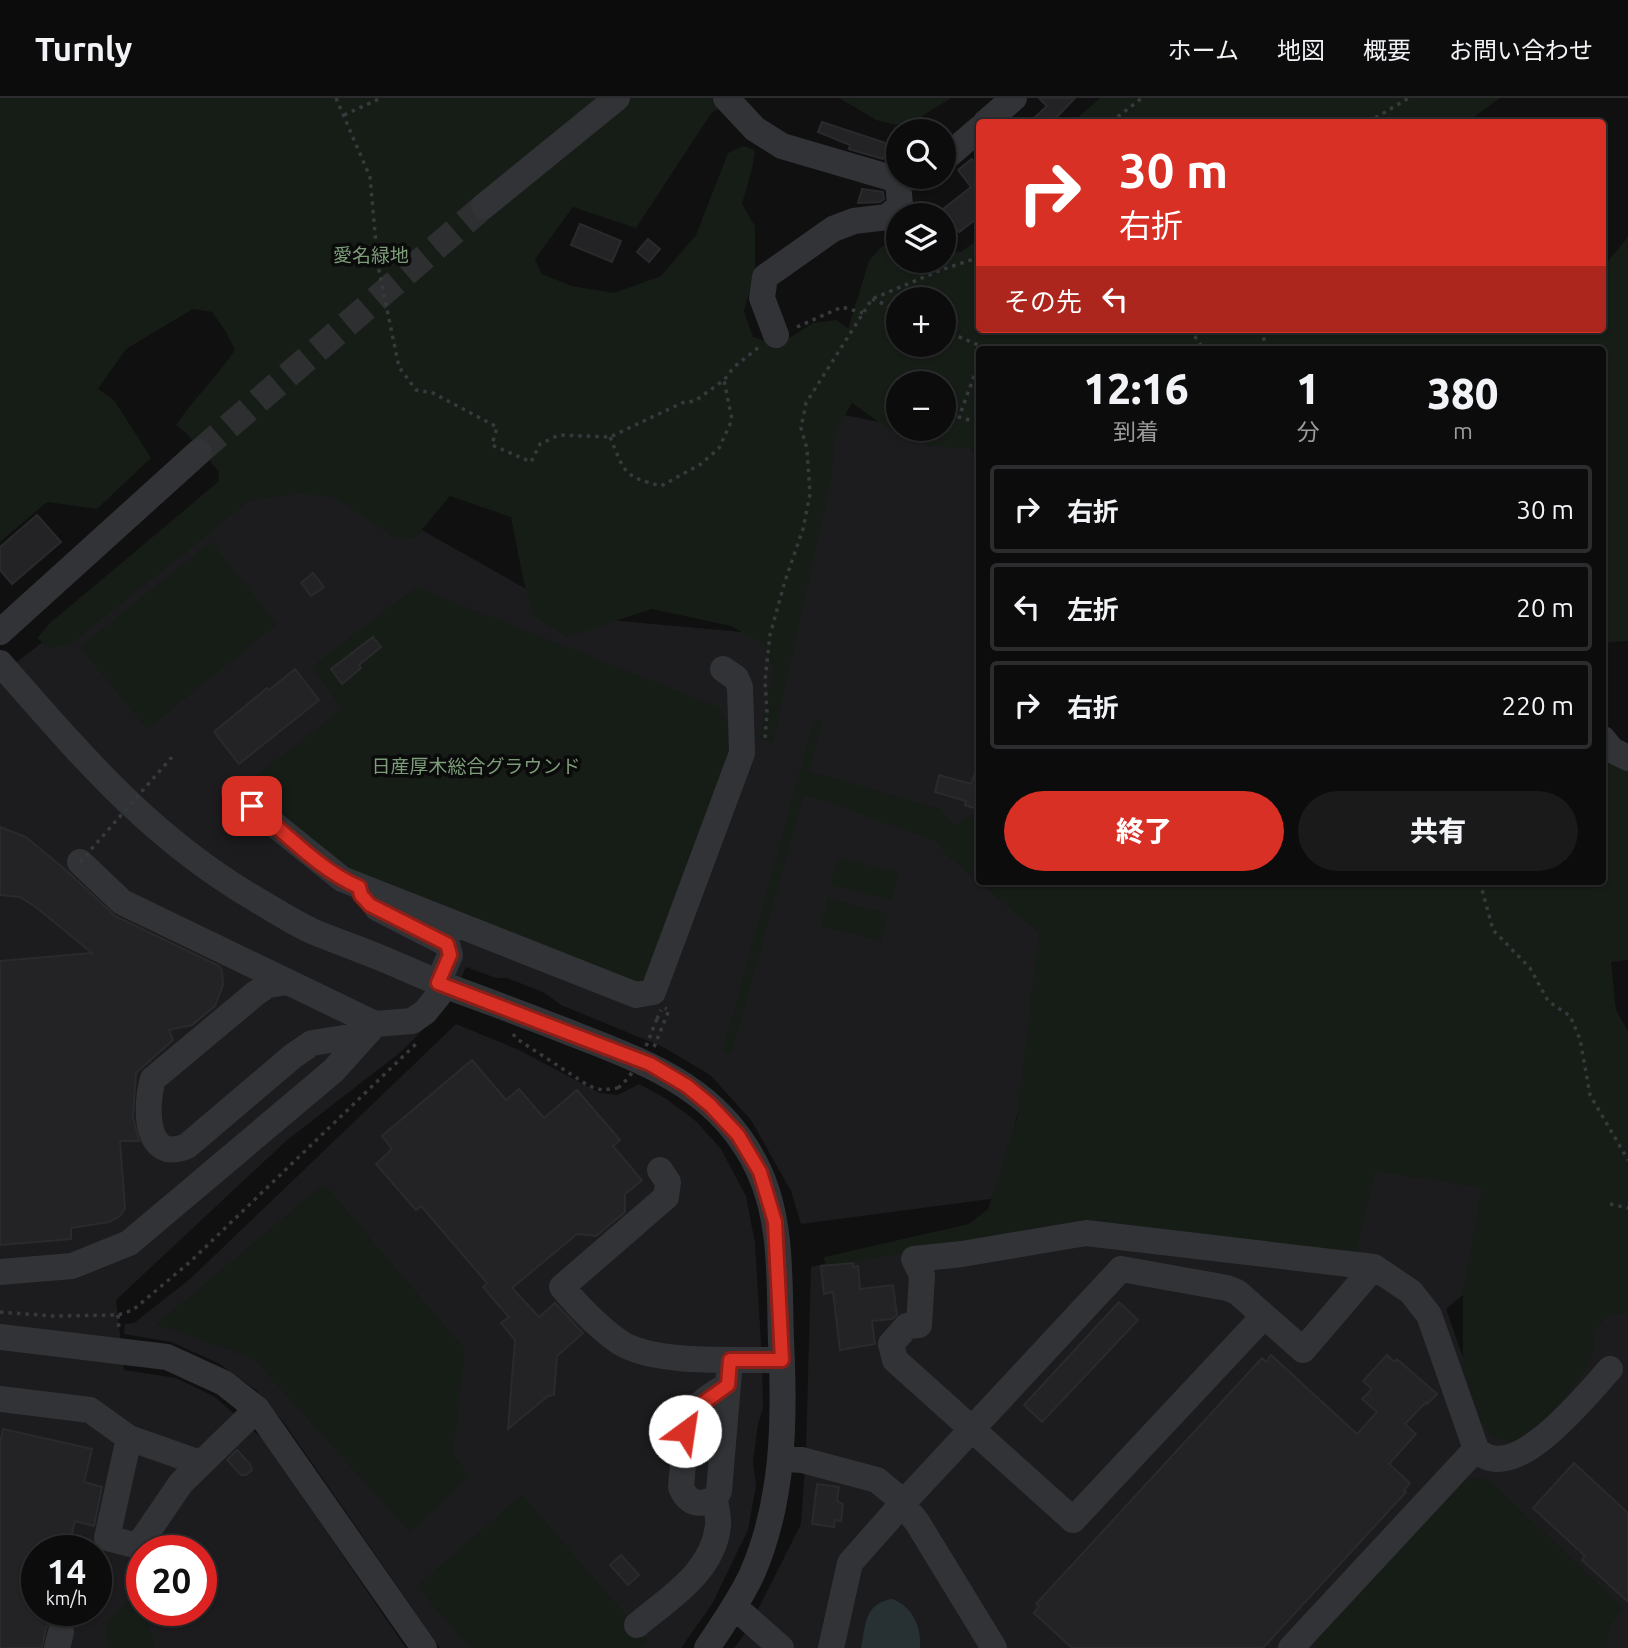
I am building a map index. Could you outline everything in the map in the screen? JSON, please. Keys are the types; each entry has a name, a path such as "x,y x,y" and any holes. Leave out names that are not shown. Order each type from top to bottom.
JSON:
{"street":[{"path":"484,206 617,98"},
{"path":"726,98 755,129 782,146 886,173"},
{"path":"990,119 1014,98"},
{"path":"956,149 976,131"},
{"path":"776,335 762,298 765,277 834,229 854,220 887,217 900,206 904,189"},
{"path":"0,632 199,452"},
{"path":"0,663 89,765 168,839 253,897 311,931 650,1064 687,1086 710,1105 738,1135 760,1172 775,1222 784,1414 781,1458 768,1531 751,1575 708,1648"},
{"path":"234,792 342,879 636,995 653,992 742,753 740,687 736,678 723,669"},
{"path":"1606,743 1612,750 1628,758"},
{"path":"80,862 122,902 375,1024"},
{"path":"288,982 268,985 256,993 153,1079 150,1109 152,1139 160,1147 175,1151 187,1146 312,1043 357,1036 375,1024 412,1021 425,1012 438,996 450,955 447,944 370,905 361,895 359,887"},
{"path":"0,1272 72,1266 129,1243 333,1071 375,1024"},
{"path":"660,1170 668,1182 666,1197 562,1287 582,1311 622,1343 652,1354 729,1372 782,1360"},
{"path":"1264,1316 1073,1520 895,1360 891,1345 907,1326 919,1325 922,1275 914,1259 962,1254 1086,1233 1374,1267 1411,1292 1429,1315 1476,1449 1483,1457 1499,1460 1517,1455 1541,1440 1611,1369"},
{"path":"831,1648 850,1563 1121,1269 1237,1292 1303,1350 1374,1267"},
{"path":"0,1337 167,1357 224,1383 257,1409 424,1648"},
{"path":"637,1625 704,1566 712,1552 718,1524 715,1499 719,1491 729,1372"},
{"path":"715,1499 704,1504 693,1503 685,1496 681,1487 685,1431 692,1411 729,1372"},
{"path":"0,1399 90,1410 130,1438 200,1464"},
{"path":"130,1438 107,1538 138,1546 181,1483 257,1409"},
{"path":"1292,1648 1476,1449"},
{"path":"781,1458 816,1463 877,1480 903,1503 918,1522 987,1645"},
{"path":"732,1611 745,1616 782,1648"}],"path":[{"path":"336,98 370,177 378,266 399,367 416,390 433,393 497,427 492,445 531,462 541,444 559,435 610,437 682,403 695,401 724,380 748,355 776,335 842,307 863,313"},
{"path":"344,115 381,98"},
{"path":"1115,119 1142,98"},
{"path":"1373,119 1409,98"},
{"path":"769,650 785,581 803,529 810,494 807,449 801,428 806,403 872,299 976,258"},
{"path":"872,299 886,305"},
{"path":"956,336 978,346"},
{"path":"976,371 959,417 976,422"},
{"path":"610,437 625,471 636,479 661,486 701,464 719,448 732,420 724,380"},
{"path":"80,862 172,757"},
{"path":"1480,885 1493,930 1530,968 1548,1001 1570,1016 1580,1039 1590,1095 1628,1160"},
{"path":"653,1051 669,1010"},
{"path":"511,1031 517,1039 589,1086 602,1090 618,1088 632,1076 657,1019"},
{"path":"0,1312 53,1316 118,1315 133,1310 191,1261 418,1042"},
{"path":"1609,1204 1628,1208"}],"shaded area":[{"path":"835,413 886,424 886,441 956,441 956,438 976,441 976,885 1069,885 998,1198 801,1224 791,1191 751,1120 710,1075 663,1047 561,1005 543,992 507,978 496,978 466,967 452,1000 402,1051 286,1141 116,1300 124,1370 176,1378 215,1397 263,1439 406,1648 0,1648 0,675 244,487 331,479 576,617 776,635"},
{"path":"456,1024 519,1050 600,1093 618,1095 639,1084 665,1098 697,1122 721,1149 746,1196 755,1243 762,1360 763,1408 753,1462 756,1486 748,1530 712,1604 681,1648 440,1648 285,1424 257,1391 218,1363 171,1342 124,1334 125,1324 134,1323 190,1279"},
{"path":"1366,1163 1490,1182 1471,1288 1446,1309 1485,1421 1628,1193 1628,1648 734,1648 748,1629 801,1524 806,1452 811,1267 1061,1206"},
{"path":"892,1599 905,1607 914,1618 919,1632 920,1648 861,1648 871,1610 876,1605"}],"green space":[{"name":"愛名緑地","path":"0,98 745,98 712,112 636,228 573,207 535,259 542,274 572,286 614,293 661,276 696,235 728,153 743,146 755,150 742,204 755,226 755,272 744,311 753,337 778,345 813,323 837,320 848,329 869,261 881,247 886,245 886,273 956,273 956,251 961,252 976,241 976,333 1606,333 1606,263 1628,237 1628,641 1606,643 1606,346 976,346 976,456 970,448 929,446 917,441 956,441 956,371 886,371 886,427 852,403 835,432 831,480 773,742 760,738 773,670 764,644 731,626 652,609 567,637 533,615 511,517 450,496 415,538 395,539 352,508 325,496 286,495 248,502 70,644 49,648 37,638 51,622 218,482 219,472 176,425 235,350 212,312 193,309 126,349 98,389 114,400 151,458 97,509 47,502 0,542"},
{"path":"839,98 951,98 918,119 886,119 886,122 876,120"},
{"path":"1100,98 1500,98 1474,119 1076,119"},
{"path":"211,542 277,624 147,729 80,647"},
{"name":"日産厚木総合グラウンド","path":"416,587 720,708 738,750 644,986 340,868 246,784 342,709 312,667"},
{"path":"814,720 822,722 809,771 940,809 955,826 976,813 976,880 947,855 936,841 804,794 731,1054 723,1051"},
{"path":"1606,743 1628,767 1628,960 1611,962 1616,1010 1628,1031 1628,1313 1608,1317 1599,1325 1589,1363 1566,1396 1545,1418 1513,1442 1491,1437 1480,1418 1463,1366 1463,1292 1482,1188 1375,1171 1354,1261 1061,1223 826,1267 824,1257 969,1224 988,1209 1017,1118 1039,933 982,885 1606,885"},
{"path":"838,858 899,873 891,900 831,885"},
{"path":"828,898 888,914 881,941 821,926"},
{"path":"324,1184 465,1350 453,1455 469,1476 410,1532 254,1359 157,1324"},
{"path":"1462,1477 1489,1480 1623,1608 1610,1626 1606,1648 1316,1648 1313,1637"},
{"path":"522,1495 648,1641 640,1648 470,1648 417,1586"},
{"path":"126,1604 126,1626 149,1626 155,1648 109,1648 105,1626 112,1626 112,1617"}],"building":[{"path":"1039,98 1075,98 1055,119 1033,119 1047,106"},
{"path":"822,122 886,143 886,152 883,159 849,149 850,145 818,132"},
{"path":"972,159 976,164 976,219 959,232 956,228 956,203 951,203 971,187 958,170"},
{"path":"862,189 883,192 884,199 880,202 858,203"},
{"path":"580,224 621,241 612,262 571,245"},
{"path":"648,239 660,249 649,262 637,252"},
{"path":"37,515 61,542 12,584 0,570 0,547"},
{"path":"313,573 324,587 311,596 301,583"},
{"path":"373,637 381,647 342,684 331,669"},
{"path":"295,669 319,700 239,764 214,732 267,688 269,690"},
{"path":"976,770 976,809 965,805 966,801 935,792 939,775 971,784"},
{"path":"0,827 26,837 115,916 219,966 222,970 223,985 215,1006 192,1025 169,1030 173,1040 136,1073 133,1117 139,1141 120,1141 125,1208 120,1216 109,1222 71,1228 71,1239 0,1245 0,961 92,953 20,897 0,895"},
{"path":"472,1060 506,1100 519,1089 544,1118 577,1090 620,1140 613,1146 642,1180 625,1194 625,1212 596,1236 577,1234 512,1288 539,1317 555,1303 583,1333 557,1356 554,1395 548,1396 508,1429 515,1340 501,1323 509,1317 483,1287 487,1283 421,1206 416,1210 376,1164 392,1149 382,1136"},
{"path":"853,1263 853,1267 858,1266 860,1289 893,1285 897,1315 892,1319 872,1321 875,1344 840,1350 833,1292 824,1294 821,1266"},
{"path":"1119,1302 1138,1320 1042,1422 1024,1405"},
{"path":"1271,1355 1357,1434 1377,1412 1362,1399 1372,1389 1363,1381 1387,1355 1394,1362 1397,1359 1437,1394 1405,1424 1416,1434 1389,1464 1410,1483 1404,1490 1406,1492 1263,1648 1072,1648 1034,1613 1039,1606 1036,1604 1262,1358 1266,1362"},
{"path":"3,1429 92,1449 84,1482 102,1487 94,1526 75,1521 72,1535 21,1535 21,1626 48,1626 42,1648 0,1648 0,1443"},
{"path":"237,1450 250,1464 252,1470 246,1475 241,1475 227,1460"},
{"path":"1574,1463 1628,1513 1628,1602 1582,1560 1585,1556 1533,1508"},
{"path":"817,1484 839,1487 837,1501 843,1504 841,1521 835,1520 834,1527 812,1524"},
{"path":"621,1555 639,1575 628,1585 610,1565"}],"tunnel":[{"path":"199,452 484,206"}],"route":[{"path":"252,806 326,867 359,887 361,895 370,905 447,944 450,955 438,983 499,1004 650,1064 687,1086 710,1105 738,1135 760,1172 775,1222 782,1360 730,1360 728,1385 692,1411 685,1431"}]}
